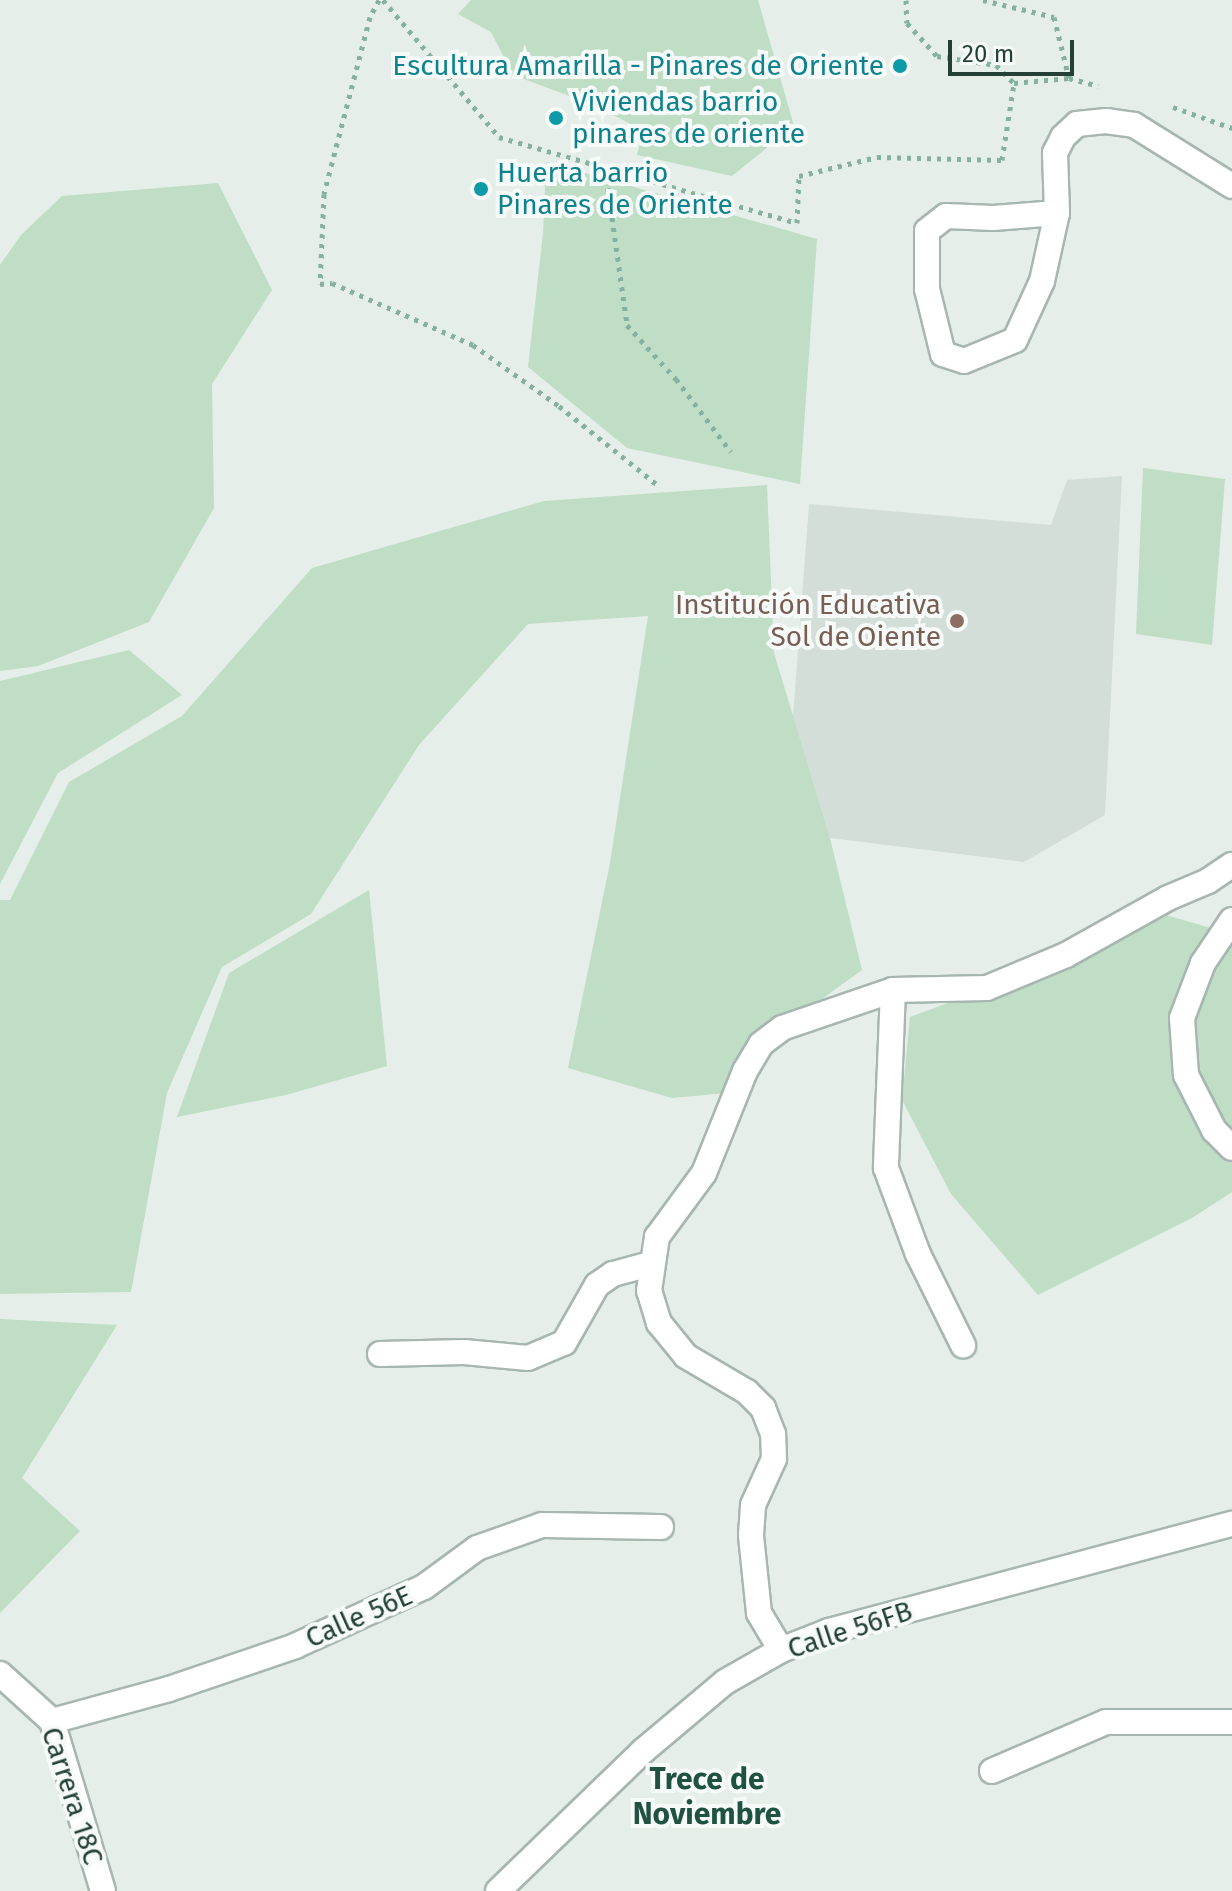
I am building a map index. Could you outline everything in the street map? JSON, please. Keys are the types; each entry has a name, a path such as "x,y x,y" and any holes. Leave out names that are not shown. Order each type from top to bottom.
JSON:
{"street":[{"path":"1057,213 993,218 946,216 927,231 927,289 943,354 964,361 1015,340 1042,281 1057,213 1055,153 1063,137 1077,124 1106,121 1134,125 1232,186"},
{"path":"781,1650 759,1613 751,1535 753,1505 774,1459 773,1434 763,1408 747,1392 686,1356 659,1323 649,1291 657,1237 704,1173 745,1071 761,1044 782,1028 893,990 987,988 1066,955 1168,898 1208,881 1232,865"},
{"path":"1232,920 1203,963 1182,1018 1186,1075 1214,1130 1232,1148"},
{"path":"893,990 886,1168 918,1254 963,1345"},
{"path":"380,1354 464,1352 528,1358 564,1343 597,1285 613,1274 651,1264"},
{"name":"Calle 56FB","path":"498,1891 666,1731 725,1682 781,1650 829,1631 1232,1524"},
{"name":"Calle 56E","path":"52,1721 169,1689 295,1646 424,1587 477,1548 542,1525 661,1527"},
{"name":"Carrera 18C","path":"0,1674 52,1721 103,1891"},
{"path":"992,1771 1106,1722 1232,1722"}],"path":[{"path":"659,486 559,406 473,345 332,283 320,284 324,194 370,17 381,0 499,137 797,223 799,176 877,157 1002,160 1014,83"},
{"path":"906,0 907,23 937,56 996,65 1014,83"},
{"path":"983,0 1054,17 1069,78 1014,83"},
{"path":"605,168 627,325 676,379 731,452"}],"shaded area":[{"name":"Institución Educativa Sol de Oiente","path":"1122,476 1105,815 1024,862 830,838 793,717 809,504 1051,525 1067,480"}],"green space":[{"path":"471,0 758,0 794,126 732,176 637,155 643,131 599,107 513,75 491,32 458,14"},
{"path":"546,162 817,239 800,484 627,448 528,367 543,233"},
{"path":"218,183 272,290 212,384 214,508 149,622 38,666 0,671 0,265 21,235 62,196"},
{"path":"1143,468 1225,479 1212,645 1136,634"},
{"path":"767,485 774,653 830,838 862,970 765,1040 748,1091 672,1098 568,1068 610,863 648,616 528,624 419,745 311,914 222,967 167,1093 131,1292 0,1294 0,900 10,900 69,782 182,716 312,568 544,501"},
{"path":"129,650 182,695 58,773 0,884 0,681"},
{"path":"369,890 387,1066 286,1095 177,1117 229,973"},
{"path":"1145,909 1232,934 1232,1192 1192,1218 1038,1295 951,1194 902,1100 910,1017 996,985"},
{"path":"0,1319 117,1325 22,1478 80,1531 0,1613"}],"place":[{"name":"Escultura Amarilla - Pinares de Oriente","path":"900,66"},
{"name":"Viviendas barrio pinares de oriente","path":"556,118"},
{"name":"Huerta barrio Pinares de Oriente","path":"481,189"},
{"name":"Institución Educativa Sol de Oiente","path":"957,621"}],"district":[{"name":"Trece de Noviembre","path":"707,1796"}]}
